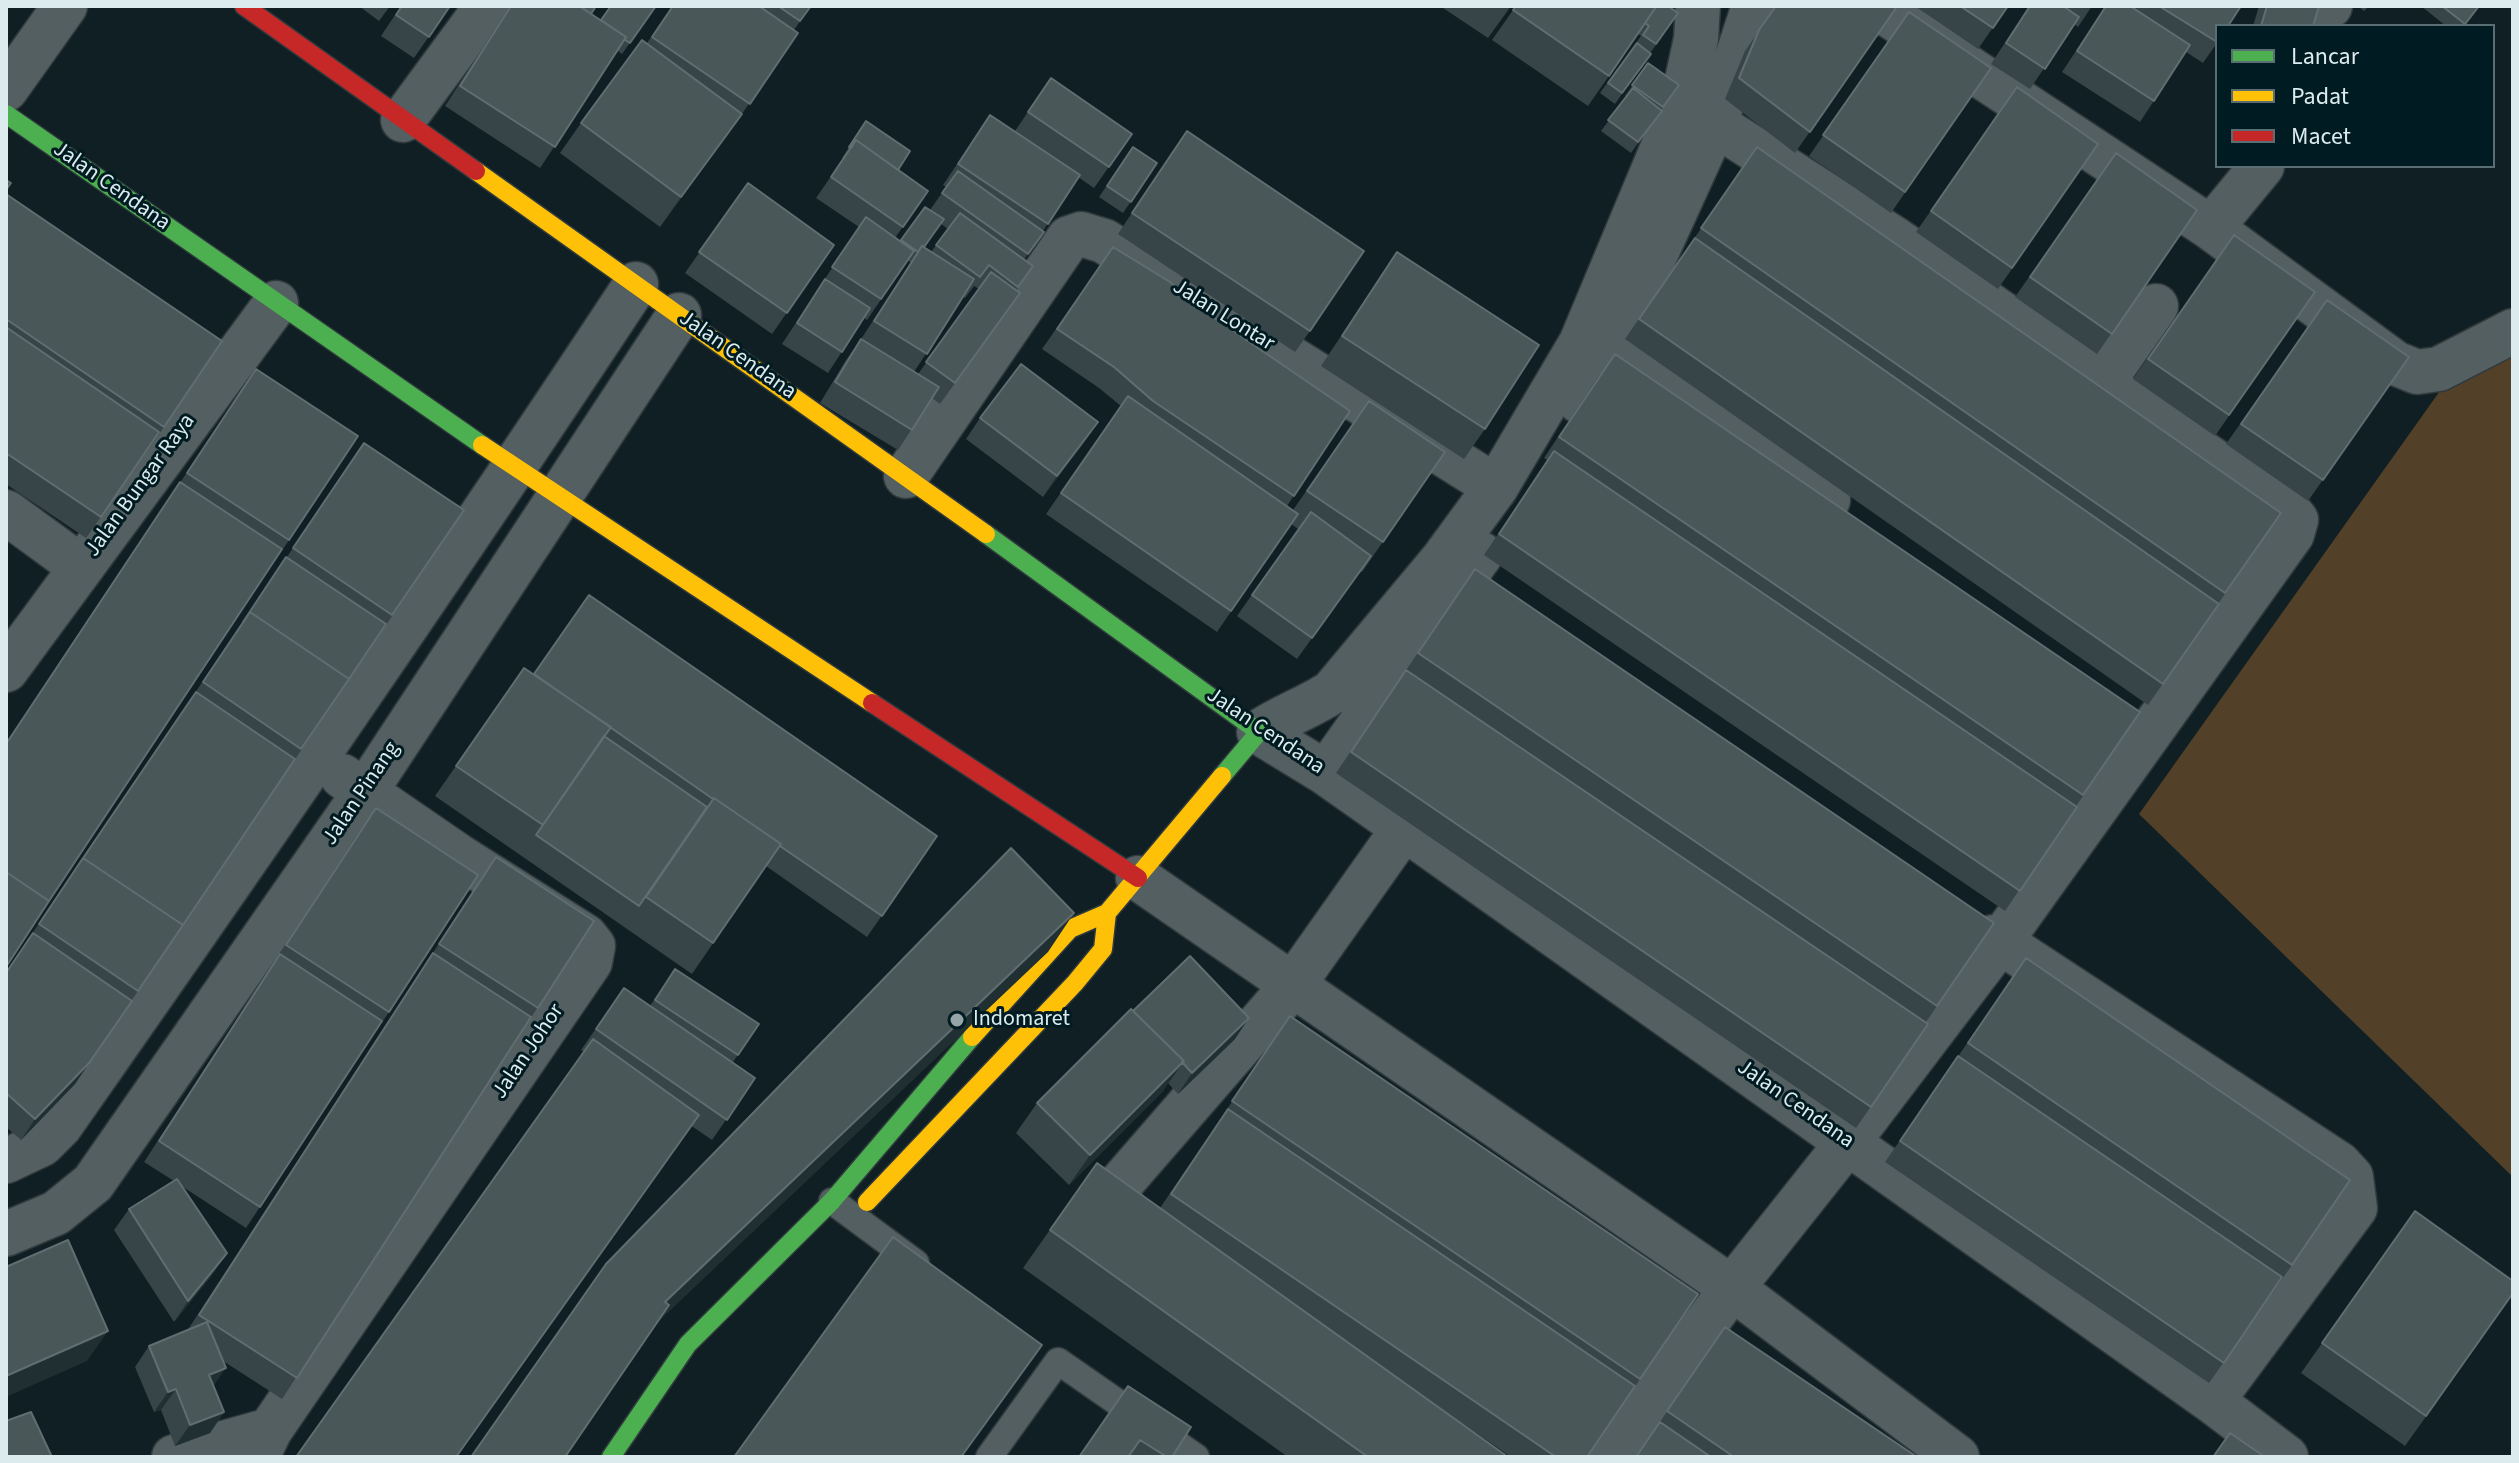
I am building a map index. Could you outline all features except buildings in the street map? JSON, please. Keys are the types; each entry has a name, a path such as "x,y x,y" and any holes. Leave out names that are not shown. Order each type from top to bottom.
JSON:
{"street":[{"path":"6,51 38,6"},
{"path":"6,89 65,6"},
{"name":"Jalan Cendana","path":"244,6 906,476 1259,732 1326,773 1404,828 2212,1401 2286,1457"},
{"path":"403,120 487,6"},
{"path":"842,1215 989,1017 1070,929 1107,913 1259,732 1332,692 1444,558 1496,487 1581,343 1683,99 1696,39 1698,6"},
{"path":"1326,773 1486,583 1613,348 1715,124 1754,6"},
{"path":"1875,6 2211,228 2395,363 2417,372 2439,369 2513,331"},
{"path":"2313,24 2330,6"},
{"name":"Jalan Cendana","path":"6,114 515,468 1138,878 1732,1288 1957,1457"},
{"path":"1608,1457 1732,1288 2000,942 2292,534 2296,520 1895,239 1715,124"},
{"path":"2211,228 2260,168"},
{"name":"Jalan Lontar","path":"906,476 1058,252 1069,238 1081,234 1104,241 1496,487"},
{"path":"6,1161 42,1144 60,1126 318,759 636,284"},
{"name":"Jalan Bungar Raya","path":"6,670 276,303"},
{"path":"2102,383 2156,306"},
{"name":"Jalan Pinang","path":"6,1234 56,1213 93,1183 365,792 679,315"},
{"path":"1613,348 1856,521"},
{"path":"6,512 81,567"},
{"path":"416,613 461,645"},
{"path":"2113,705 2151,733"},
{"name":"Jalan Johor","path":"263,1443 590,962 593,946 585,936 457,855 318,759"},
{"path":"1168,1251 1129,1224 1119,1212 1117,1198 1122,1182 1293,985 1404,828"},
{"path":"611,1457 688,1344 842,1215 1075,983 1103,949 1107,913"},
{"path":"1962,915 2339,1164 2351,1177 2355,1208 2212,1401"},
{"path":"174,1457 263,1443"}],"lane":[{"path":"842,1215 939,1279"},
{"path":"989,1457 1047,1354 1196,1457"}],"shaded area":[{"path":"2479,336 2513,357 2513,1177 2139,814"}],"traffic: fast":[{"path":"6,114 482,445"},
{"path":"986,534 1259,732 1222,776"},
{"path":"611,1457 688,1344 832,1201 972,1037"}],"traffic: slow":[{"path":"476,171 986,534"},
{"path":"482,445 872,703"},
{"path":"972,1037 1070,929 1107,913 1222,776"},
{"path":"867,1202 1075,983 1103,949 1107,913"}],"traffic: jam":[{"path":"244,6 476,171"},
{"path":"872,703 1138,878"}],"place":[{"name":"Indomaret","path":"957,1020"}]}
